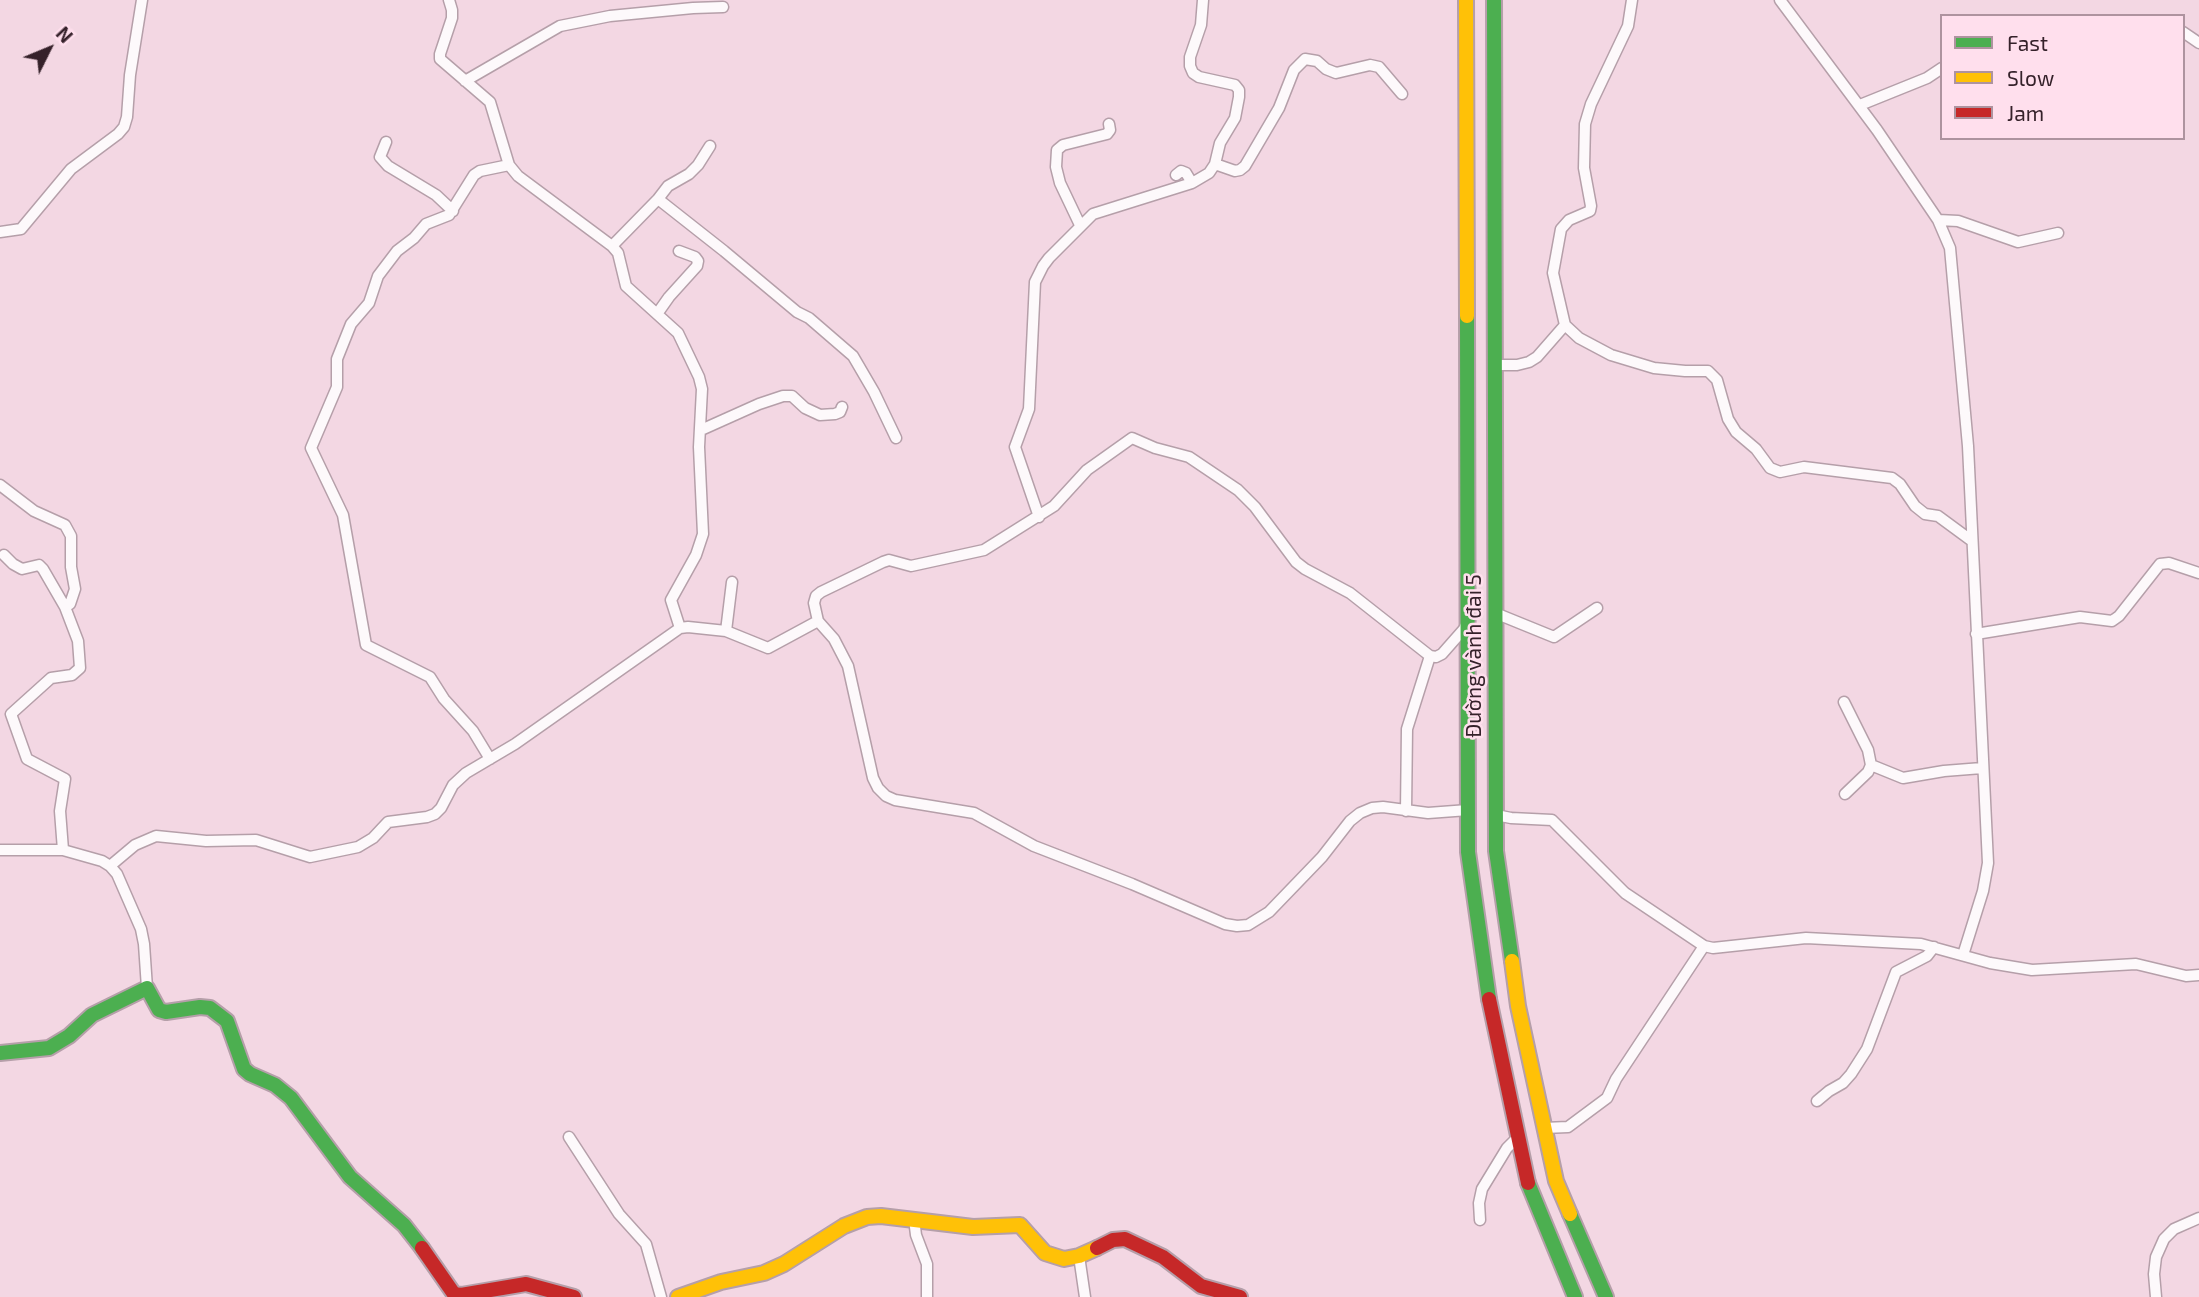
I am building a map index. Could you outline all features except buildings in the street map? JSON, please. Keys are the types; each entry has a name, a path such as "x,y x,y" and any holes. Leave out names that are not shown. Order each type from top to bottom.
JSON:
{"main road":[{"name":"Đường vành đai 5","path":"1466,0 1468,852 1490,1005 1528,1185 1575,1297"},
{"name":"Đường vành đai 5","path":"1494,0 1496,851 1518,1006 1556,1181 1606,1297"},
{"path":"0,1053 49,1048 69,1036 87,1018 147,988 159,1010 166,1012 210,1007 227,1021 244,1069 275,1085 290,1098 349,1177 404,1225 454,1294 526,1284 574,1297"},
{"path":"678,1297 721,1282 774,1269 855,1221 881,1216 973,1227 1020,1226 1045,1253 1064,1259 1079,1256 1113,1240 1125,1239 1163,1256 1201,1286 1240,1297"}],"street":[{"path":"2,230 15,230 24,226 71,169 124,127 142,0"},
{"path":"449,0 452,18 440,59 490,102 509,165 518,176 612,246 622,261 626,286 678,333 699,377 702,389 699,455 703,534 696,555 672,594 671,600 680,628"},
{"path":"1039,517 1015,447 1029,409 1035,282 1043,265 1093,214 1192,183 1209,173 1220,143 1235,118 1240,97 1239,90 1234,85 1199,77 1193,73 1190,66 1190,57 1202,18 1203,0"},
{"path":"1632,0 1628,26 1591,104 1585,124 1584,168 1590,211 1569,220 1561,229 1553,273 1564,325 1579,338 1611,355 1654,368 1708,371 1717,380 1728,419 1736,432 1756,449 1770,468 1780,472 1804,467 1892,478 1925,514 1938,516 1972,541"},
{"path":"1780,0 1860,105 1938,220 1950,248 1968,446 1988,863 1963,955"},
{"path":"465,81 560,26 610,16 723,7"},
{"path":"1214,164 1235,171 1245,166 1279,108 1294,70 1305,59 1312,58 1336,73 1370,65 1379,67 1402,94"},
{"path":"1860,105 1927,78 1940,69"},
{"path":"1080,225 1060,183 1056,167 1057,150 1063,145 1107,134 1110,130 1109,124"},
{"path":"386,142 380,157 388,166 436,195 453,211"},
{"path":"612,246 658,200 668,186 689,174 698,165 710,146"},
{"path":"490,759 473,731 444,698 430,677 366,645 343,514 311,448 337,387 337,359 351,324 369,303 378,275 397,251 426,224 431,220 444,218 453,211 468,181 474,175 509,165"},
{"path":"1175,175 1181,171 1192,183"},
{"path":"658,200 797,312 809,318 853,356 896,438"},
{"path":"1938,220 1958,221 2018,242 2058,233"},
{"path":"657,314 697,266 695,257 679,251"},
{"path":"1495,365 1529,362 1537,357 1564,325"},
{"path":"701,430 783,396 792,396 805,408 820,415 835,414 840,412 842,407"},
{"path":"1468,622 1442,654 1430,656 1350,593 1296,562 1238,490 1189,457 1155,448 1137,439 1128,440 1087,470 1054,506 1039,517 975,553 911,566 889,560 816,596 814,603 818,621 834,639 848,666 873,778 886,796 895,800 974,813 1043,850 1225,924 1248,925 1269,912 1322,858 1350,821 1360,813 1383,807 1429,813 1468,810"},
{"path":"0,485 34,511 60,521 69,530 75,589 70,604 65,607"},
{"path":"4,555 22,569 39,565 43,569 65,607 78,641 80,668 72,675 55,676 47,680 11,714 27,759 65,779 60,811 63,850"},
{"path":"1976,634 2080,617 2112,621 2119,617 2160,564 2169,563 2199,573"},
{"path":"726,631 732,582"},
{"path":"1495,613 1554,637 1597,608"},
{"path":"110,866 135,845 156,836 206,841 256,839 310,857 358,847 373,838 388,822 435,814 442,808 459,778 515,744 680,628 726,631 768,648 818,621"},
{"path":"1406,811 1407,729 1430,656"},
{"path":"1844,702 1868,750 1871,765 1868,772 1845,794"},
{"path":"1871,765 1903,778 1982,768"},
{"path":"1496,816 1552,820 1625,893 1704,946 1713,948 1806,938 1921,944 1990,963 2032,970 2136,964 2186,976 2199,975"},
{"path":"0,849 63,850 102,861 110,866 117,874 141,929 147,988"},
{"path":"1544,1128 1569,1127 1607,1098 1616,1079 1704,946"},
{"path":"1817,1101 1843,1083 1867,1049 1896,972 1927,956 1934,947"},
{"path":"569,1137 619,1214 646,1244 661,1297"},
{"path":"1480,1220 1482,1189 1507,1148 1518,1137"},
{"path":"2155,1297 2154,1274 2164,1238 2174,1229 2199,1218"},
{"path":"914,1219 916,1235 927,1264 927,1297"},
{"path":"1079,1256 1085,1297"}],"traffic: fast":[{"path":"1494,0 1496,851 1512,961"},
{"path":"1467,316 1468,852 1489,999"},
{"path":"0,1053 49,1048 69,1036 92,1015 147,988 159,1010 166,1012 210,1008 227,1021 244,1069 275,1085 291,1098 350,1177 404,1225 422,1248"},
{"path":"1528,1183 1575,1297"},
{"path":"1570,1214 1606,1297"}],"traffic: slow":[{"path":"1466,0 1467,316"},
{"path":"1512,961 1518,1006 1556,1181 1570,1214"},
{"path":"678,1297 721,1282 764,1273 784,1264 844,1226 867,1217 881,1216 973,1227 1020,1225 1045,1253 1064,1259 1097,1248"}],"traffic: jam":[{"path":"1489,999 1528,1183"},
{"path":"1097,1248 1113,1240 1125,1239 1163,1257 1201,1286 1240,1297"},
{"path":"422,1248 454,1294 526,1284 574,1297"}]}
